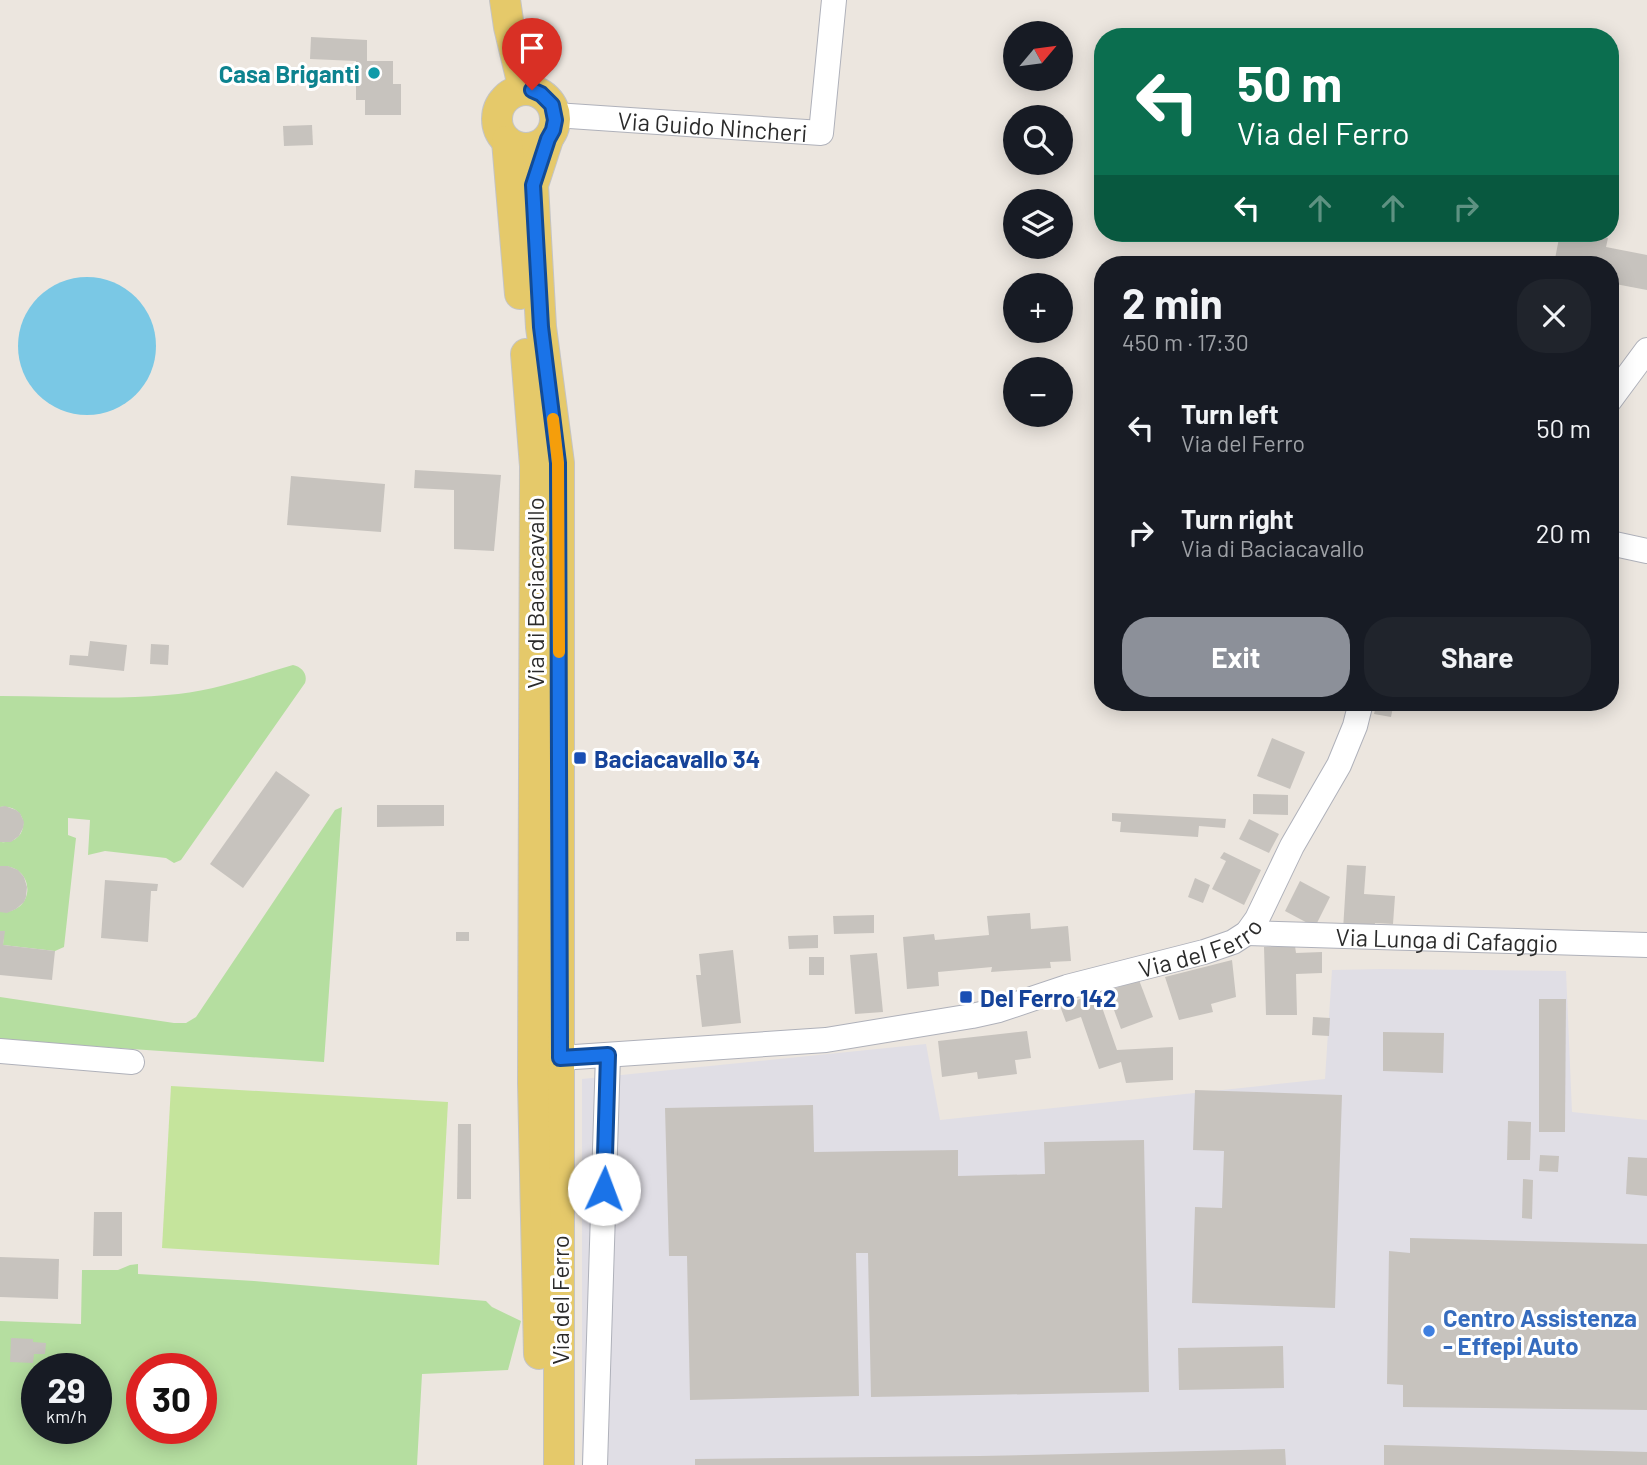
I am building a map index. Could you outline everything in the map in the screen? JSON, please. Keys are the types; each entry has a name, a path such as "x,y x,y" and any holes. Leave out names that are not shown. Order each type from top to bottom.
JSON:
{"main road":[{"path":"507,141 515,146 537,146 551,127 552,105 545,97 532,90 524,90 509,9"},
{"name":"Via di Baciacavallo","path":"524,90 514,92 505,99 499,107 497,118 498,128 507,141 534,466 546,1052"},
{"name":"Via di Baciacavallo","path":"546,1052 558,463 541,327 533,185 551,127"},
{"name":"Via del Ferro","path":"539,1465 538,1290 546,1052"},
{"name":"Via del Ferro","path":"546,1052 559,1465"}],"street":[{"name":"Via Guido Nincheri","path":"551,127 821,133 834,0"},
{"path":"1619,388 1647,350"},
{"path":"1619,544 1647,551"},
{"name":"Via del Ferro","path":"546,1052 608,1055 826,1040 999,1010 1067,987 1233,942 1247,933 1257,919 1292,846 1339,765 1359,711"},
{"name":"Via Lunga di Cafaggio","path":"1247,933 1647,945"},
{"path":"0,1051 132,1062"},
{"name":"Via del Ferro","path":"595,1465 608,1055"}],"shaded area":[{"path":"1332,970 1566,971 1572,1112 1647,1120 1647,1465 582,1465 582,1079 926,1044 940,1120 1325,1079"}],"green space":[{"path":"293,665 304,671 305,683 181,860 174,863 166,858 105,851 88,855 90,820 68,818 68,835 76,838 64,947 55,951 3,945 4,931 0,931 0,912 12,911 21,905 26,898 27,889 26,880 20,873 12,867 0,866 0,842 17,837 23,824 17,811 10,807 0,807 0,696 125,697 183,693 231,683"},
{"path":"342,807 324,1062 0,1040 0,997 174,1023 186,1023 196,1017 335,810"},
{"path":"171,1086 448,1102 439,1265 162,1248"},
{"path":"138,1264 138,1274 486,1301 492,1307 521,1321 508,1370 422,1374 417,1465 0,1465 0,1321 81,1324 82,1270 118,1270"}],"water":[{"path":"87,277 114,282 136,297 151,319 156,346 151,373 136,395 114,410 87,415 60,410 38,395 23,373 18,346 23,319 38,297 60,282"}],"building":[{"name":"Casa Briganti","path":"311,37 367,40 367,61 393,61 393,84 401,84 401,115 365,115 365,100 356,100 356,61 310,59"},
{"path":"312,125 313,145 284,146 283,126"},
{"path":"1558,242 1607,242 1606,247 1647,255 1647,290 1619,285 1619,256 1556,256"},
{"path":"415,470 501,475 494,551 454,549 454,490 414,488"},
{"path":"291,476 385,484 381,532 287,525"},
{"path":"90,641 127,645 124,671 69,665 70,655 88,656"},
{"path":"151,644 169,645 168,665 150,664"},
{"path":"1375,711 1392,711 1391,717 1374,714"},
{"path":"1272,738 1305,752 1290,789 1257,776"},
{"path":"276,771 310,795 243,888 210,864"},
{"path":"1253,794 1288,795 1288,815 1253,814"},
{"path":"377,805 444,805 444,826 377,827"},
{"path":"5,806 20,813 24,822 19,836 11,842 0,842 0,807"},
{"path":"1112,813 1226,819 1225,828 1199,826 1198,837 1120,832 1121,822 1112,821"},
{"path":"1249,819 1279,834 1269,853 1239,839"},
{"path":"1224,852 1261,870 1244,905 1212,889 1226,861 1220,858"},
{"path":"1347,865 1366,866 1364,894 1395,896 1393,924 1375,923 1374,931 1343,930"},
{"path":"0,866 18,870 27,887 24,902 7,913 0,912"},
{"path":"1195,878 1210,885 1203,903 1188,897"},
{"path":"105,880 158,884 157,891 151,891 148,942 101,938"},
{"path":"1300,881 1330,897 1315,927 1285,911"},
{"path":"1030,913 1031,929 1068,926 1071,961 1050,962 1051,968 991,972 992,967 938,972 939,986 907,989 903,937 934,934 935,940 989,935 987,916"},
{"path":"874,915 874,933 834,934 833,916"},
{"path":"0,931 5,931 3,945 55,951 52,980 0,975"},
{"path":"456,932 469,932 469,941 456,941"},
{"path":"818,935 818,948 789,949 788,936"},
{"path":"1295,946 1296,953 1322,952 1322,973 1296,974 1297,1015 1266,1015 1264,947"},
{"path":"733,950 741,1023 702,1027 696,975 701,975 699,954"},
{"path":"877,953 883,1012 855,1014 850,955"},
{"path":"809,957 824,957 824,975 809,975"},
{"path":"1232,960 1236,997 1211,1004 1213,1012 1179,1020 1165,977"},
{"path":"1139,980 1153,1017 1121,1029 1107,991"},
{"path":"1097,993 1117,1050 1173,1047 1173,1080 1126,1083 1121,1062 1099,1069 1081,1017 1066,1022 1060,1006"},
{"path":"1539,999 1566,999 1565,1132 1539,1132"},
{"path":"1313,1017 1330,1018 1329,1036 1312,1035"},
{"path":"1027,1031 1031,1058 1015,1060 1017,1074 978,1079 977,1072 942,1077 938,1041"},
{"path":"1383,1032 1444,1033 1443,1073 1383,1071"},
{"path":"1195,1090 1342,1095 1335,1308 1192,1303 1195,1207 1222,1208 1224,1151 1193,1150"},
{"path":"813,1105 814,1152 958,1150 958,1176 1045,1174 1044,1142 1144,1140 1149,1392 871,1397 868,1253 856,1253 859,1396 690,1400 687,1256 669,1256 665,1108"},
{"path":"1508,1121 1531,1122 1530,1160 1507,1160"},
{"path":"458,1124 471,1124 471,1199 457,1199"},
{"path":"1540,1155 1559,1156 1558,1172 1539,1171"},
{"path":"1628,1157 1647,1158 1647,1196 1626,1194"},
{"path":"1523,1179 1533,1180 1532,1219 1522,1218"},
{"path":"94,1212 122,1212 122,1256 93,1256"},
{"path":"1410,1238 1647,1244 1647,1410 1403,1407 1403,1385 1387,1384 1389,1251 1410,1253"},
{"path":"0,1257 59,1259 58,1299 0,1297"},
{"path":"11,1338 33,1339 33,1342 46,1343 45,1353 21,1353 21,1362 10,1362"},
{"path":"1283,1346 1284,1388 1179,1390 1178,1348"},
{"path":"1384,1445 1647,1452 1647,1465 1384,1465"},
{"path":"1285,1449 1286,1465 695,1465 695,1459"}],"slow traffic":[{"path":"553,419 558,463 559,652"}],"place":[{"name":"Casa Briganti","path":"374,73"},
{"name":"Baciacavallo 34","path":"580,758"},
{"name":"Del Ferro 142","path":"966,997"},
{"name":"Centro Assistenza - Effepi Auto","path":"1429,1331"}],"route":[{"path":"532,90 545,97 552,105 555,115 553,130 533,185 541,327 558,463 560,1058 608,1055 604,1189"}]}
